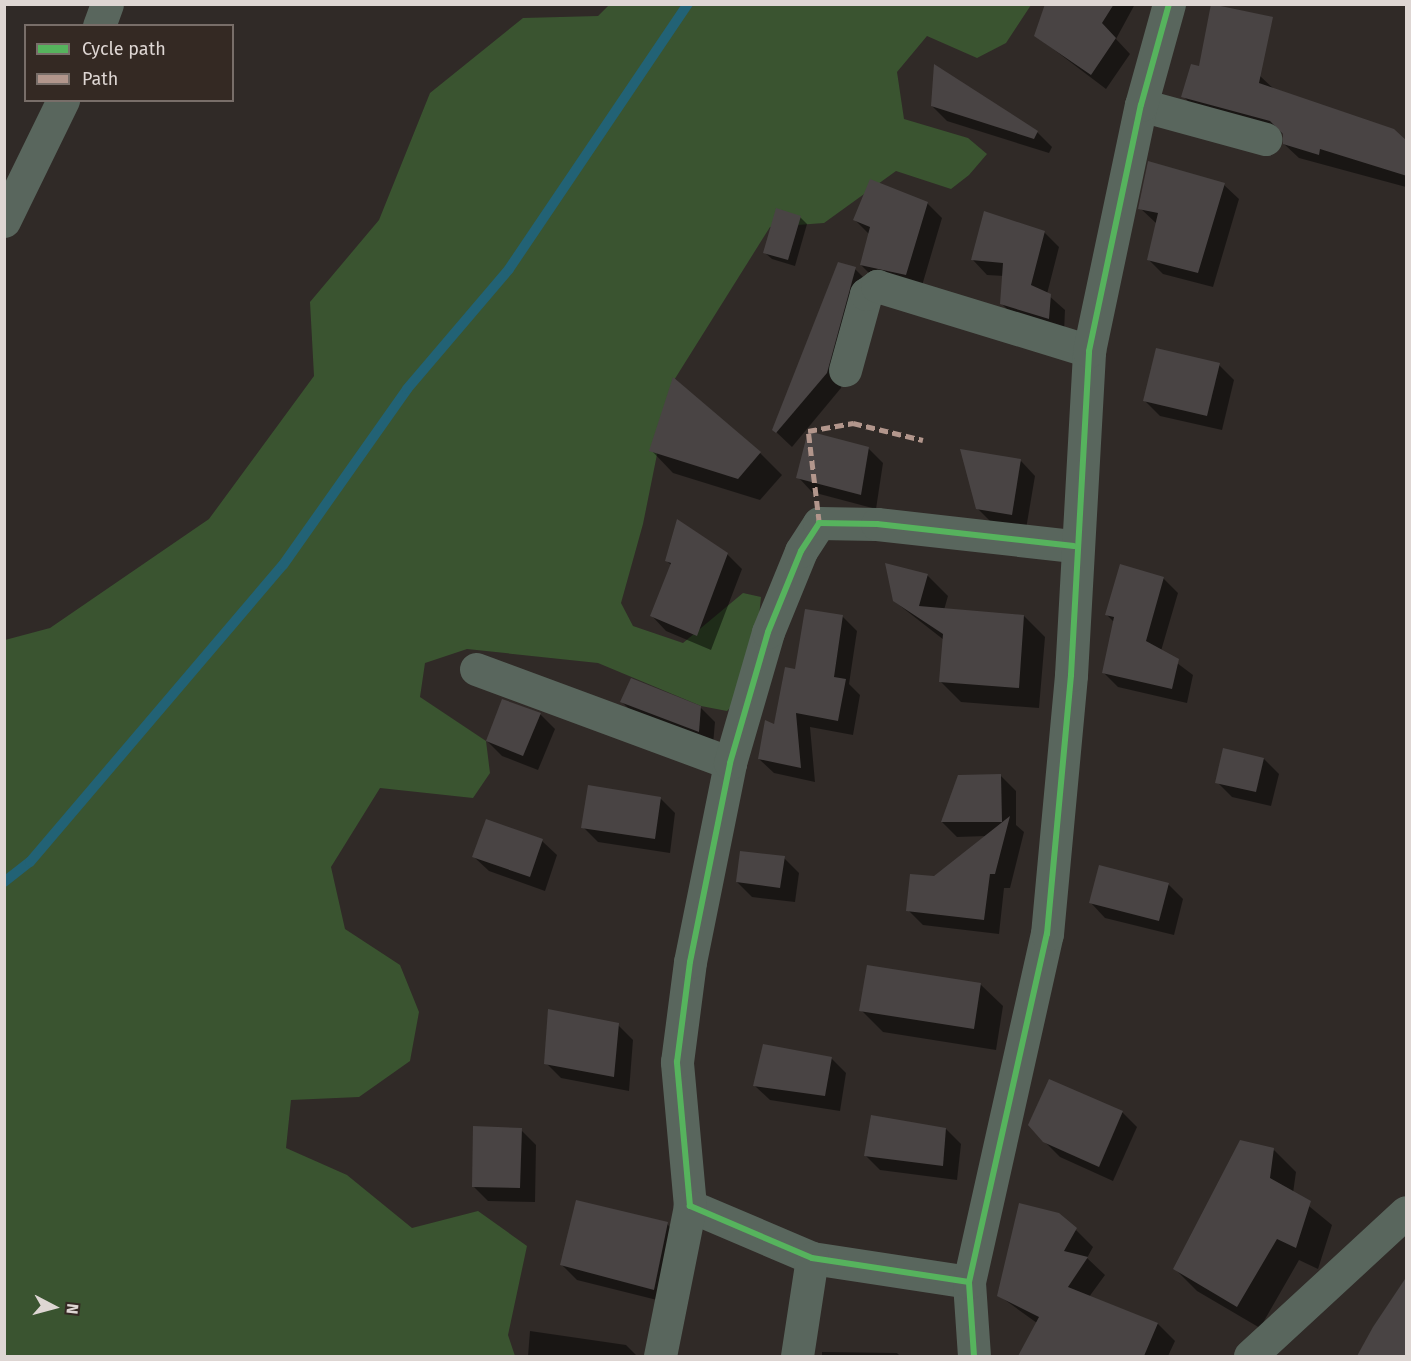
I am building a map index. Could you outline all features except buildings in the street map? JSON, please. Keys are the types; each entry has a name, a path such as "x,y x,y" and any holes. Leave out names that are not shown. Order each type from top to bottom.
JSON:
{"street":[{"path":"100,24 107,4"},
{"path":"974,1356 969,1282 1047,934 1071,675 1074,546 1089,351 1141,105 1169,4"},
{"path":"4,221 62,102"},
{"path":"1141,105 1265,139"},
{"path":"845,370 866,294 877,286 1089,351"},
{"path":"660,1356 690,1206 676,1062 690,962 730,763 768,632 801,551 819,523 877,524 1074,546"},
{"path":"476,669 730,763"},
{"path":"690,1206 812,1258 969,1282"},
{"path":"1250,1356 1407,1212"},
{"path":"797,1356 812,1258"}],"green space":[{"path":"610,4 1031,5 1006,43 977,58 927,36 897,72 904,119 968,138 987,154 969,175 951,189 896,171 824,223 770,227 671,385 643,524 621,603 633,626 683,643 743,593 761,597 752,685 727,711 701,706 598,663 467,649 425,663 420,697 486,741 490,773 473,798 380,788 331,867 345,929 400,965 419,1012 410,1061 359,1097 291,1100 286,1148 347,1175 412,1228 478,1211 527,1246 508,1335 515,1356 5,1356 5,640 50,628 209,519 314,376 310,302 379,220 430,93 523,18 598,16"}],"waterway":[{"path":"4,882 30,862 283,565 407,389 509,269 688,4"}],"marked path":[{"path":"819,523 808,431 853,423 923,440"}],"cycle path":[{"path":"974,1356 969,1282 1047,934 1071,675 1089,351 1141,105 1169,4"},
{"path":"969,1282 812,1258 690,1206 677,1062 690,962 730,763 768,632 801,551 819,523 877,524 1074,546"}]}
